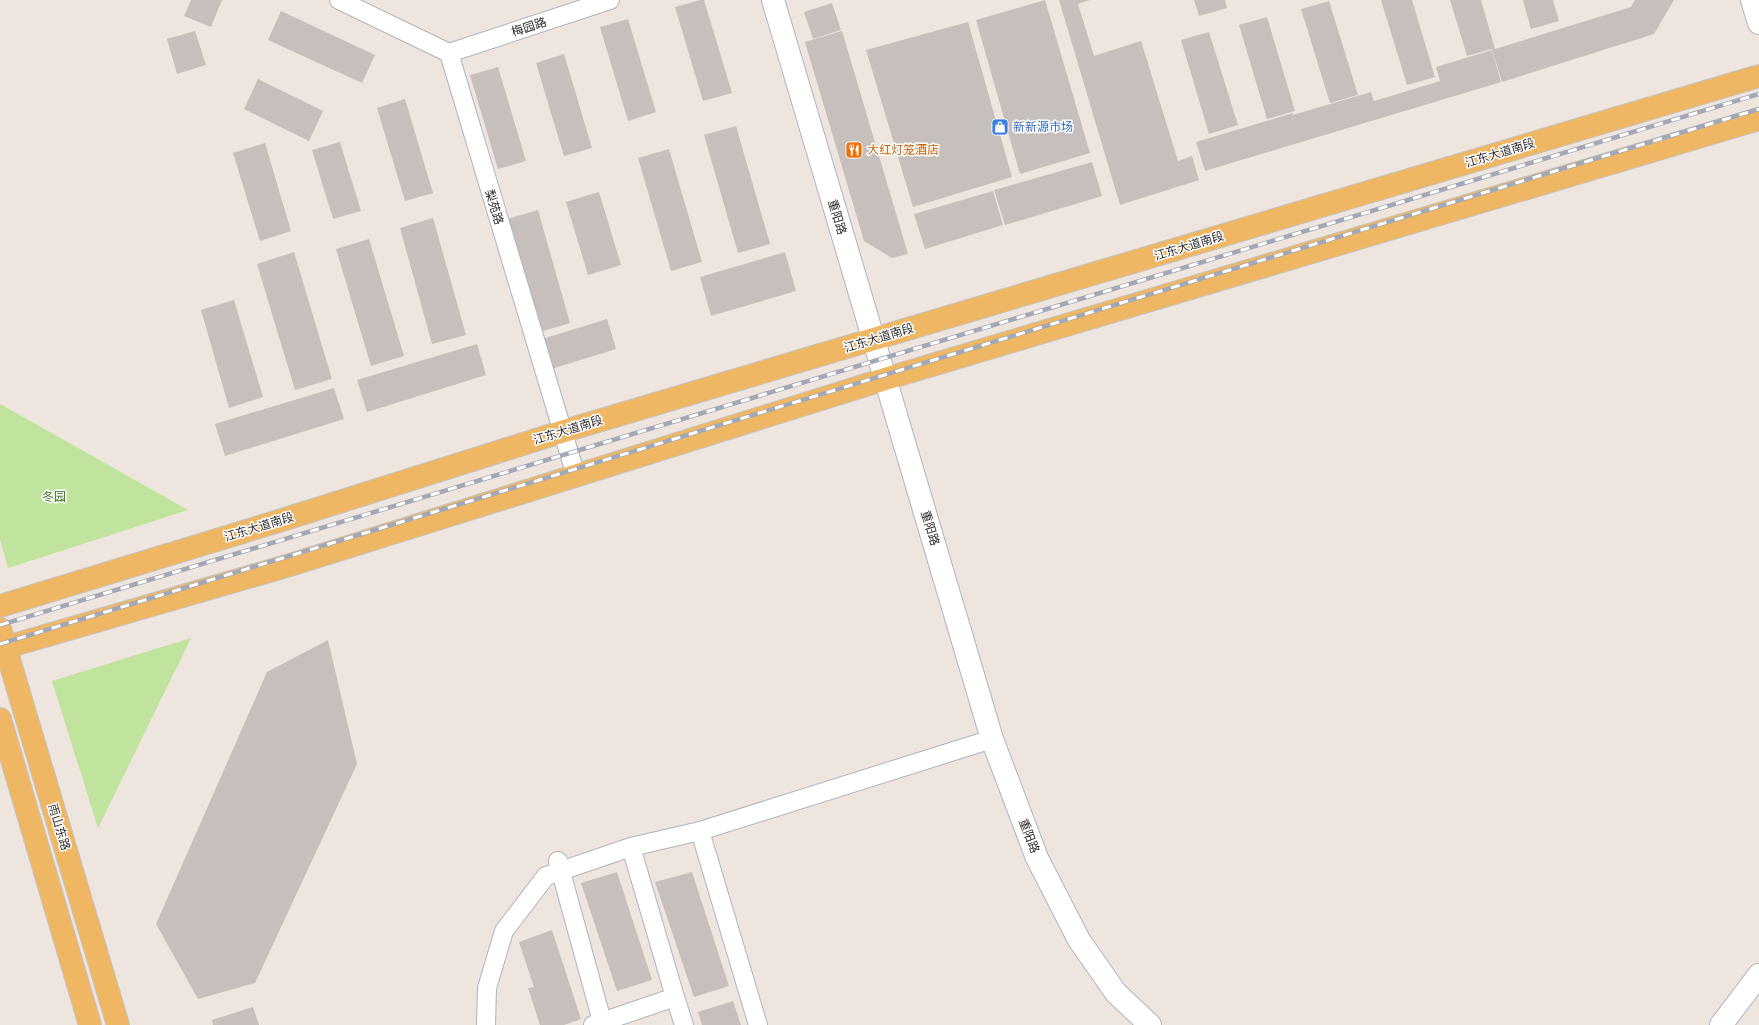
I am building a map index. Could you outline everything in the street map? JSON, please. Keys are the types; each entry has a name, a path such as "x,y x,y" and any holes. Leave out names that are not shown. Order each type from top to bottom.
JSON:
{"main road":[{"name":"江东大道南段","path":"0,606 282,520 561,432 1759,76"},
{"path":"2,641 290,565 885,379 1759,119"},
{"name":"雨山东路","path":"2,641 118,1025"},
{"path":"0,719 90,1025"}],"street":[{"path":"340,0 449,53"},
{"name":"梅园路","path":"449,53 610,0"},
{"name":"重阳路","path":"773,0 992,739 1037,858 1079,940 1116,993 1150,1025"},
{"path":"1752,0 1759,23"},
{"name":"梨苑路","path":"449,53 561,432 576,476"},
{"path":"486,1025 487,988 504,931 546,876 559,865 700,831 992,739"},
{"path":"700,831 758,1025"},
{"path":"631,847 684,1025"},
{"path":"559,865 599,1024 675,997"},
{"path":"1721,1025 1759,975"}],"green space":[{"name":"冬园","path":"0,404 188,510 8,568 0,539"},
{"path":"191,638 98,828 52,681"}],"building":[{"path":"191,0 222,0 211,27 184,16"},
{"path":"704,0 732,93 703,101 675,7"},
{"path":"1045,0 1090,153 1020,174 976,20"},
{"path":"1059,0 1090,0 1078,4 1094,56 1141,41 1178,161 1192,156 1199,180 1120,205"},
{"path":"1194,0 1225,0 1227,8 1199,16"},
{"path":"1381,0 1412,0 1435,77 1407,85"},
{"path":"1450,0 1481,0 1495,49 1631,7 1635,0 1674,0 1654,34 1502,82 1492,49 1467,56"},
{"path":"1523,0 1553,0 1559,21 1531,29"},
{"path":"1329,1 1358,95 1330,103 1301,9"},
{"path":"832,3 841,30 813,39 804,12"},
{"path":"281,11 375,55 362,83 268,40"},
{"path":"1267,17 1295,111 1267,119 1239,25"},
{"path":"628,19 656,112 628,121 600,27"},
{"path":"968,22 1012,177 913,207 866,50"},
{"path":"195,31 206,65 177,74 167,39"},
{"path":"842,31 908,254 892,258 864,241 805,42"},
{"path":"1209,32 1238,125 1209,134 1181,40"},
{"path":"1492,50 1501,82 1205,171 1196,142 1293,113 1293,115 1371,92 1374,101 1440,81 1436,67"},
{"path":"564,54 592,148 564,156 536,63"},
{"path":"498,67 526,161 498,169 470,75"},
{"path":"258,79 323,111 309,141 244,109"},
{"path":"405,99 433,193 405,201 377,108"},
{"path":"736,126 770,244 738,253 704,135"},
{"path":"340,142 361,211 333,219 312,150"},
{"path":"265,143 291,231 260,241 233,153"},
{"path":"669,149 702,262 671,271 638,158"},
{"path":"1092,162 1102,196 1005,225 994,190"},
{"path":"993,191 1003,225 925,249 914,214"},
{"path":"599,192 621,265 588,275 566,202"},
{"path":"538,210 570,323 536,333 504,220"},
{"path":"433,218 466,335 432,344 400,228"},
{"path":"369,239 404,356 371,366 336,249"},
{"path":"294,252 332,379 295,390 257,264"},
{"path":"785,252 796,291 711,316 700,277"},
{"path":"234,300 263,397 229,408 201,310"},
{"path":"607,319 616,349 548,370 539,340"},
{"path":"477,344 486,375 367,412 357,380"},
{"path":"334,388 344,419 225,456 215,424"},
{"path":"328,640 357,764 255,983 198,999 156,924 267,672"},
{"path":"617,872 652,980 617,991 581,883"},
{"path":"692,872 729,986 694,997 655,882"},
{"path":"552,930 581,1019 564,1025 540,1025 528,988 534,987 519,942"},
{"path":"733,1001 741,1025 702,1025 698,1012"},
{"path":"253,1007 259,1025 213,1025 212,1020"}],"railway":[{"path":"0,625 1759,94"},
{"path":"0,644 1759,109"}],"place":[{"name":"新新源市场","path":"1000,127"},
{"name":"大红灯笼酒店","path":"854,150"}]}
